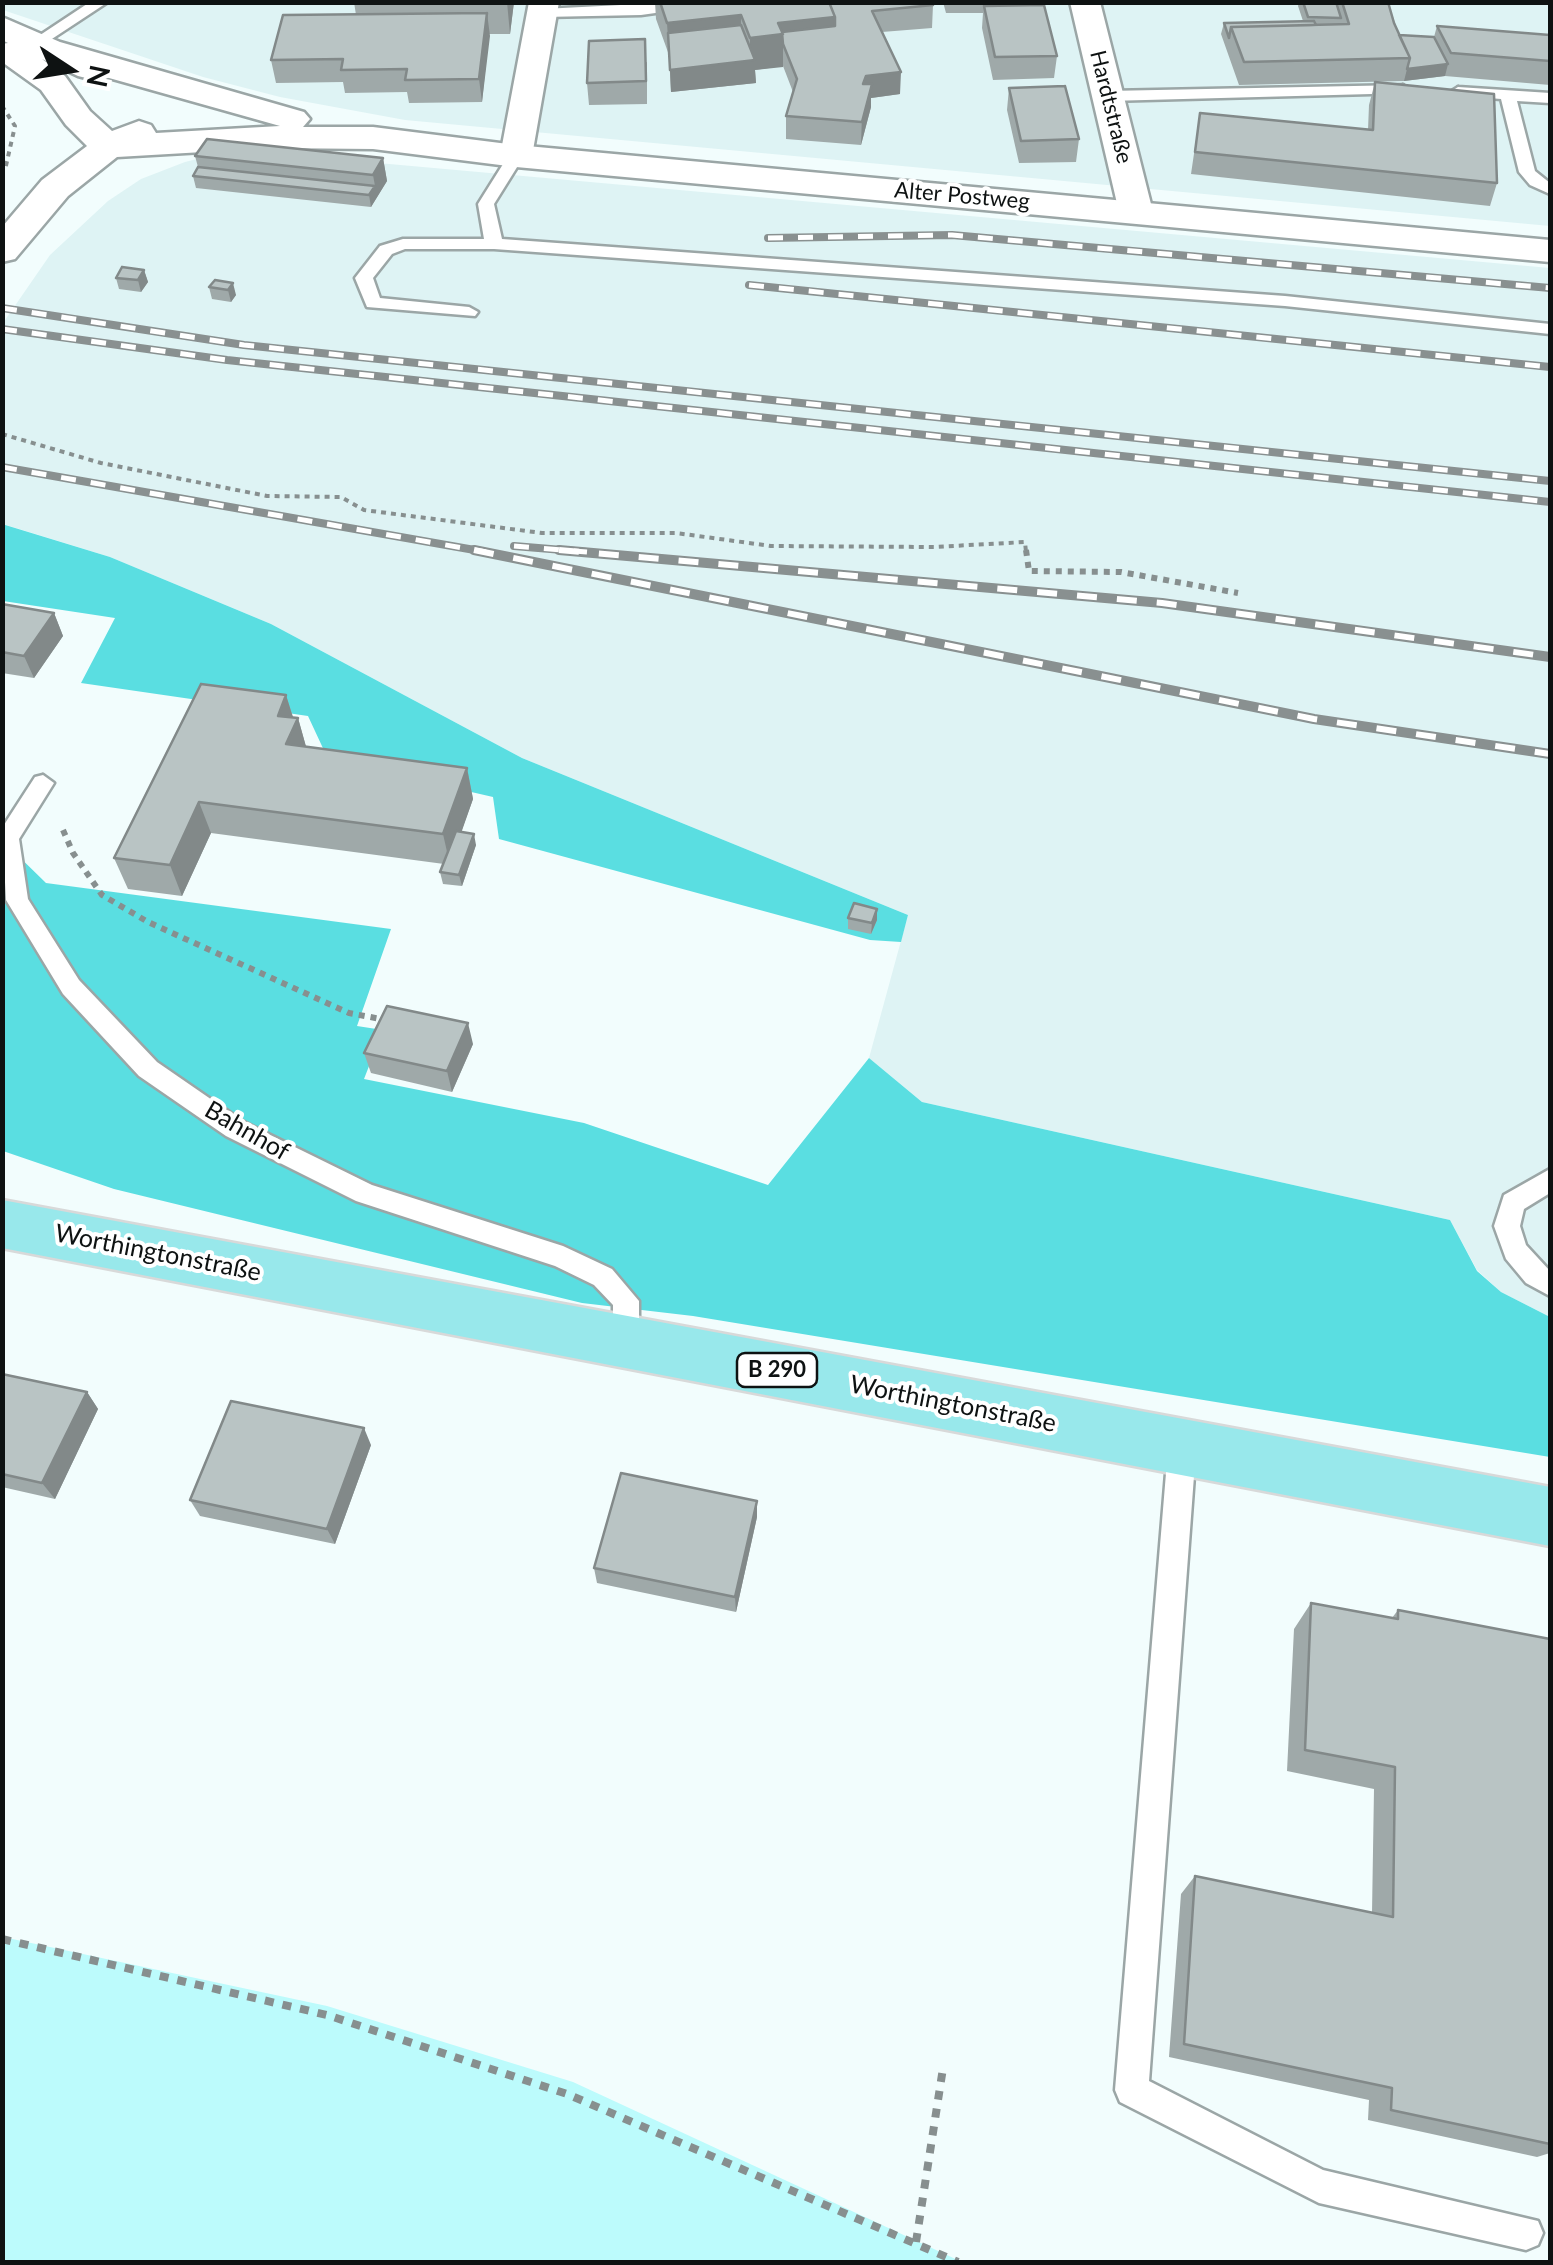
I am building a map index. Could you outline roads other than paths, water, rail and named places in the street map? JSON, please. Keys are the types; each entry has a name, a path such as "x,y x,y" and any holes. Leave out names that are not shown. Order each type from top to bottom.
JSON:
{"main road":[{"path":"24,45 294,120"},
{"path":"2,251 55,188 108,147 78,118 24,45"},
{"name":"Alter Postweg","path":"108,147 148,128 172,122 294,120 374,138 516,156 1550,251"},
{"name":"Alter Postweg","path":"108,147 272,137 374,138"},
{"name":"Worthingtonstraße","path":"2,1224 1550,1517"}],"street":[{"name":"Hardtstraße","path":"1085,2 1136,212"},
{"path":"516,156 544,8"}],"lane":[{"path":"24,45 101,2"},
{"path":"544,8 641,11 727,2"},
{"path":"1108,96 1416,90"},
{"path":"1434,91 1550,98"},
{"path":"1507,94 1527,172 1536,182 1550,188"},
{"path":"494,244 486,204 516,156"},
{"path":"469,312 374,303 364,278 386,250 403,244 494,244 1286,301 1550,329"},
{"name":"Bahnhof","path":"43,783 8,838 17,900 71,987 148,1069 235,1129 364,1194 563,1257 603,1277 626,1301 626,1341"},
{"path":"1550,1180 1512,1203 1508,1226 1515,1251 1535,1275 1550,1284"},
{"path":"1182,1449 1132,2090 1319,2186 1526,2234"}],"railway":[{"path":"768,238 952,235 1550,288"},
{"path":"749,285 1550,367"},
{"path":"2,308 244,345 1550,481"},
{"path":"2,329 227,360 1550,502"},
{"path":"2,467 486,552"},
{"path":"514,546 587,552"},
{"path":"474,550 1314,719 1550,754"},
{"path":"559,550 1162,603 1550,657"}]}
